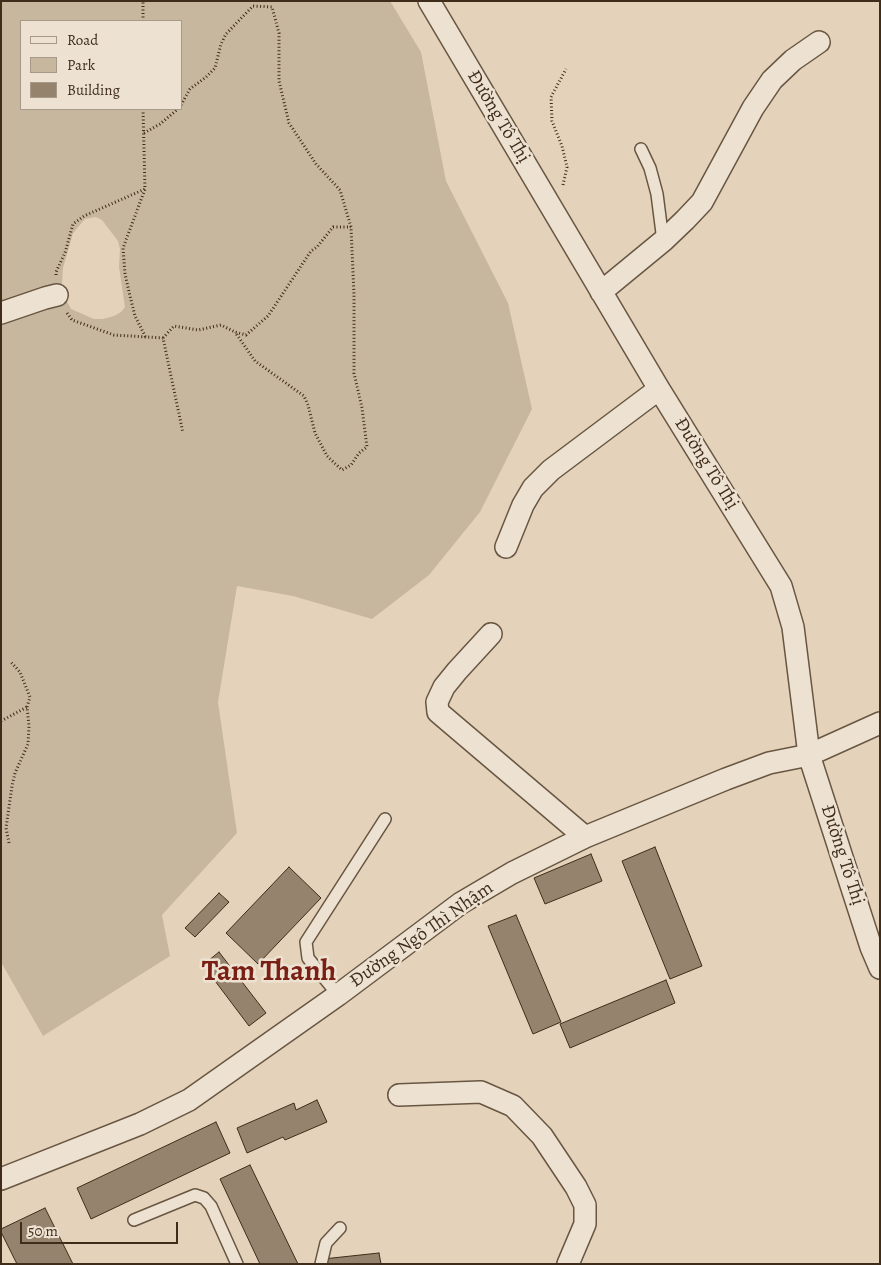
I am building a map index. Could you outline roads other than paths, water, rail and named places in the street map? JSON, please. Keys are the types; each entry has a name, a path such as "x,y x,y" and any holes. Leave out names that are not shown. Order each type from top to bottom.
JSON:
{"street":[{"name":"Đường Tô Thị","path":"430,1 659,389 781,586 793,627 809,755 876,944 880,968"},
{"path":"601,292 663,241 702,202 753,108 772,80 793,60 819,42"},
{"path":"1,313 57,295"},
{"path":"506,547 523,506 533,488 551,470 659,389"},
{"path":"491,634 444,687 437,702 438,712 585,837"},
{"name":"Đường Ngô Thì Nhậm","path":"1,1179 140,1124 188,1100 338,995 460,903 512,872 585,837 726,779 769,763 809,755 880,723"},
{"path":"399,1096 481,1092 513,1106 542,1136 576,1187 585,1205 586,1224 568,1264"}],"lane":[{"path":"641,149 650,168 657,194 663,241"},
{"path":"338,995 308,958 306,942 385,819"},
{"path":"134,1220 196,1195 204,1198 211,1206 235,1261 223,1264"},
{"path":"322,1264 326,1244 340,1228"}],"district":[{"name":"Tam Thanh","path":"269,973"}]}
